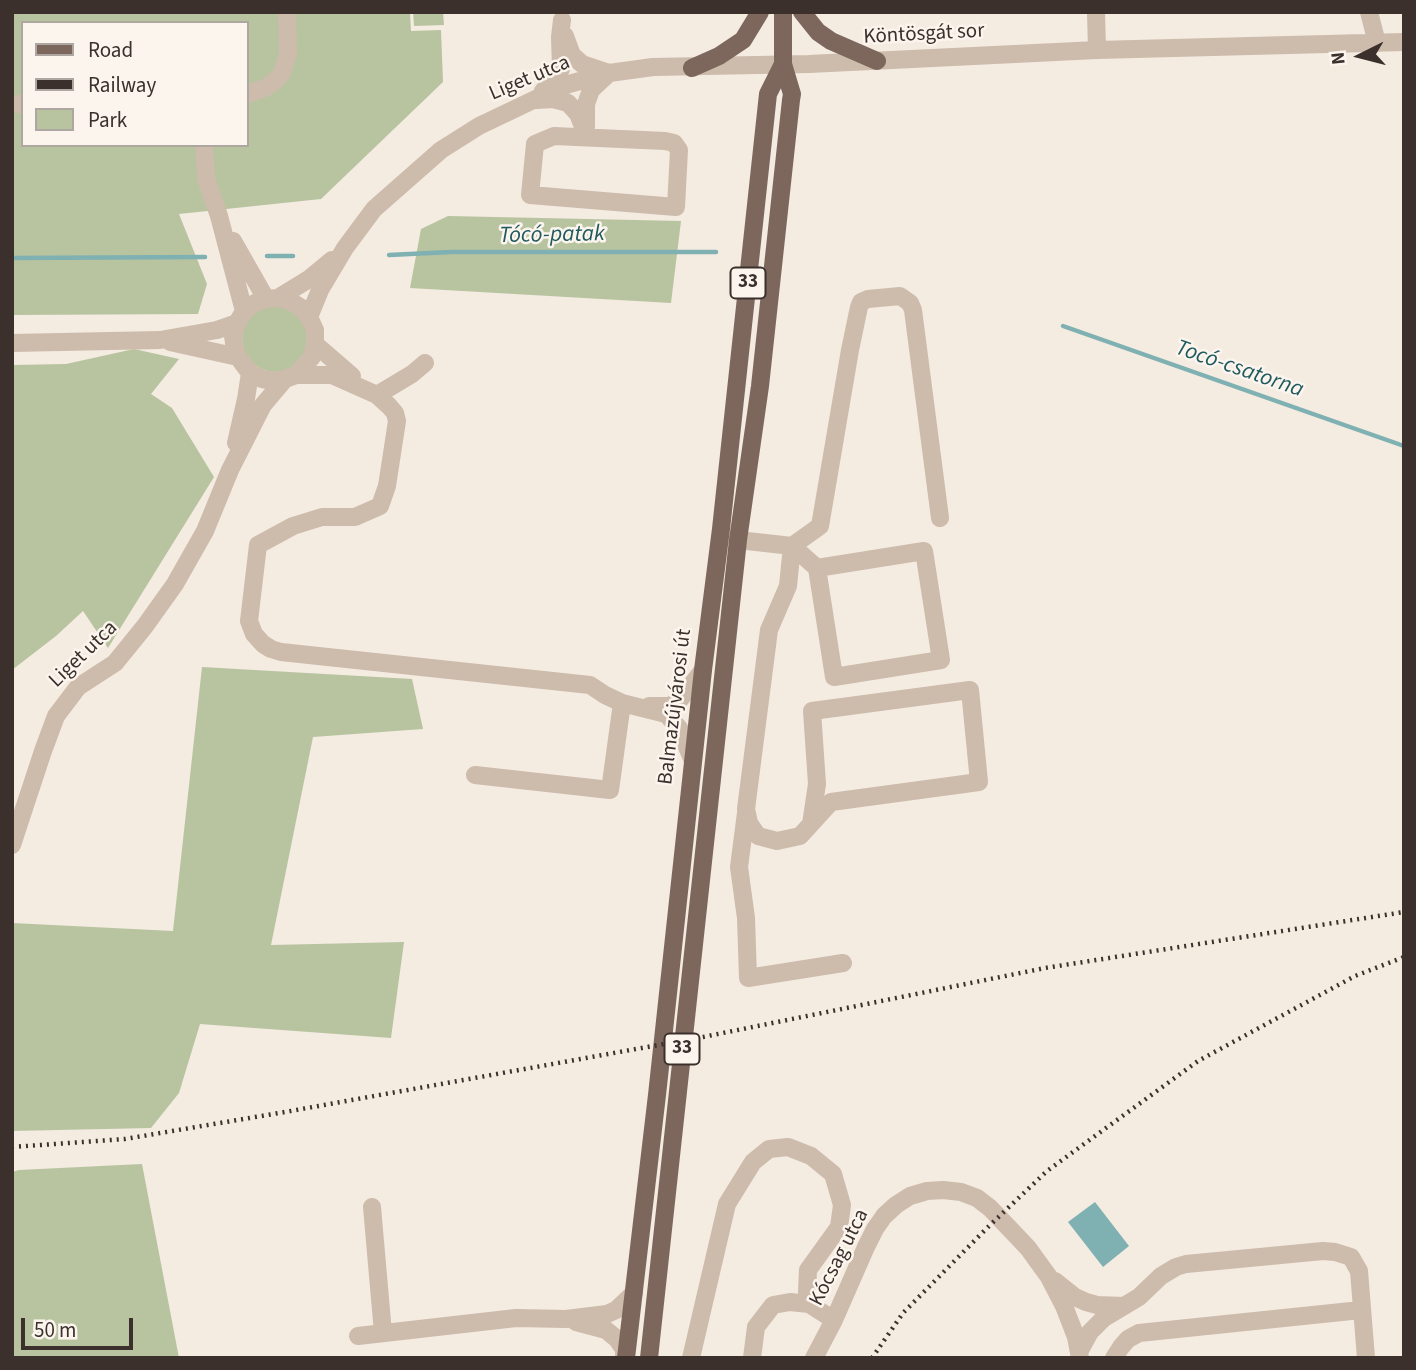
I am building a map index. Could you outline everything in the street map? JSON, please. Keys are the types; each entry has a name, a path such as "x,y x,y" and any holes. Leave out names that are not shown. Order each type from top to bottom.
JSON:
{"main road":[{"path":"691,68 719,57 743,40 760,12"},
{"name":"Balmazújvárosi út","path":"649,1358 738,540 760,386 792,94 783,64 783,12"},
{"path":"802,12 818,32 831,41 877,61"},
{"name":"Balmazújvárosi út","path":"625,1358 768,94 783,64"}],"street":[{"path":"248,94 265,88 282,73 288,54 287,12"},
{"path":"1096,12 1097,50"},
{"path":"1369,12 1377,43"},
{"path":"533,100 555,79 561,69 562,20 572,55 582,64 610,73"},
{"name":"Köntösgát sor","path":"783,64 1097,50 1404,42"},
{"name":"Liget utca","path":"309,317 320,290 345,248 374,209 441,150 479,126 569,84 610,73 653,68 783,64"},
{"path":"587,137 586,104 591,90 610,73"},
{"path":"533,100 553,99 568,103 578,114 587,137"},
{"path":"554,135 587,137 674,143 679,150 676,207 530,195 535,144 554,135"},
{"path":"204,147 206,178 219,216 240,317 233,336 234,350 240,363 250,373 274,381 291,377 332,375 373,393 412,374 425,363"},
{"path":"219,216 252,276 272,299"},
{"name":"Liget utca","path":"272,299 309,279 345,248"},
{"path":"843,963 748,978 746,918 739,867 769,630 788,586 792,546 820,526 850,349 859,307 868,299 900,296 910,303 913,310 940,518"},
{"path":"12,343 160,340 217,330 240,317 256,303 272,299 290,301 309,317 316,344 312,357 291,377"},
{"path":"160,340 238,358"},
{"path":"316,344 395,413 397,421 387,486 380,506 355,517 322,517 293,526 257,545 249,621 254,634 263,644 281,652 590,685 605,695 666,714 679,729 693,761"},
{"name":"Liget utca","path":"230,470 250,373"},
{"name":"Liget utca","path":"12,845 55,716 78,687 115,663 167,595 205,531 230,470 263,405 291,377"},
{"path":"738,540 792,546 817,568 834,677 941,660 924,551 817,568"},
{"path":"630,704 668,706 678,702 703,670"},
{"path":"746,809 748,823 758,836 777,841 800,836 811,824 831,802 979,782 970,690 812,711 817,784 811,824"},
{"path":"475,775 610,789 630,704"},
{"path":"691,1358 727,1204 753,1162 769,1149 788,1147 811,1157 833,1174 842,1205 839,1227 808,1270 809,1304"},
{"name":"Kócsag utca","path":"814,1358 866,1247 884,1216 910,1196 943,1190 961,1192 977,1198 1017,1235 1049,1277 1067,1313 1080,1355"},
{"path":"372,1206 383,1333"},
{"path":"1080,1355 1090,1332 1104,1318 1139,1297 1161,1276 1176,1267 1323,1251 1351,1257 1359,1271 1366,1358"},
{"path":"1049,1277 1086,1302 1124,1306"},
{"path":"358,1336 516,1318 566,1319 607,1314 616,1310 634,1293"},
{"path":"752,1358 756,1327 773,1305 790,1302 809,1304 834,1320"},
{"path":"1114,1358 1128,1339 1139,1333 1362,1310"},
{"path":"566,1319 606,1330 624,1349 625,1358"}],"green space":[{"path":"12,12 410,12 411,31 441,30 443,82 321,199 179,214 207,284 198,314 12,315"},
{"path":"413,12 443,12 444,25 414,26"},
{"path":"448,216 681,221 671,303 410,288 421,229"},
{"path":"275,306 288,309 298,316 305,326 308,339 305,352 298,362 288,369 275,372 262,369 252,362 245,352 242,339 245,326 252,316 262,309"},
{"path":"134,349 179,359 151,394 172,408 214,477 108,648 83,611 12,670 12,365 66,364"},
{"path":"202,667 412,679 423,729 313,737 271,945 404,942 391,1038 200,1024 179,1093 151,1128 12,1131 12,923 173,931"},
{"path":"142,1164 179,1358 12,1358 12,1172"}],"water":[{"path":"1095,1202 1129,1246 1103,1267 1068,1222"}],"waterway":[{"name":"Tócó-patak","path":"389,255 451,252 716,252"},
{"name":"Tócó-patak","path":"267,256 293,256"},
{"name":"Tócó-patak","path":"12,258 205,257"},
{"name":"Tocó-csatorna","path":"1063,326 1404,446"}],"railway":[{"path":"12,1147 125,1139 285,1112 703,1037 1045,968 1404,912"},
{"path":"872,1358 903,1313 1047,1171 1198,1061 1355,976 1404,957"}]}
